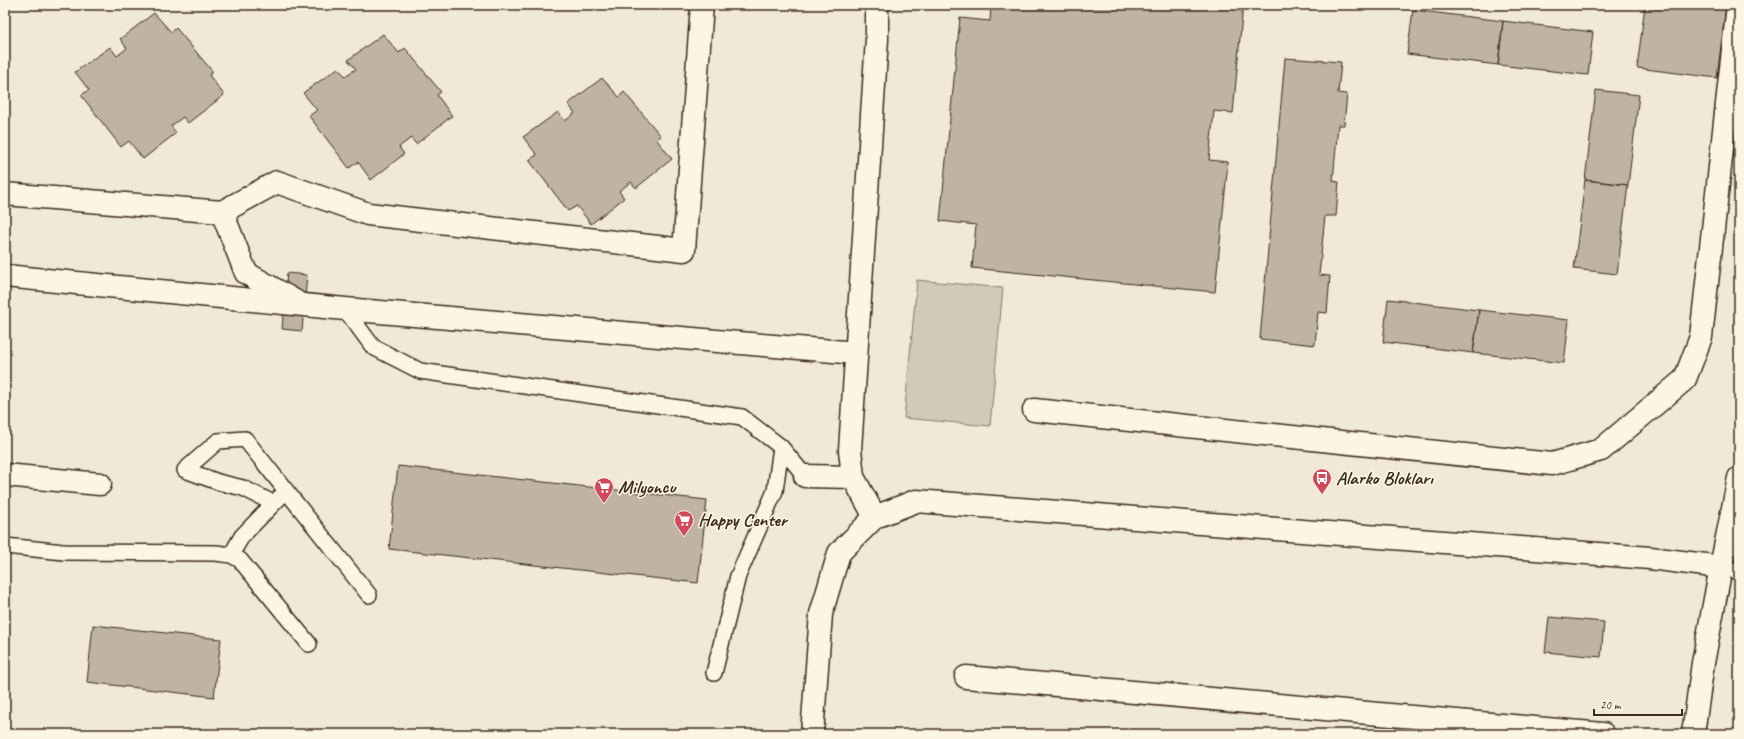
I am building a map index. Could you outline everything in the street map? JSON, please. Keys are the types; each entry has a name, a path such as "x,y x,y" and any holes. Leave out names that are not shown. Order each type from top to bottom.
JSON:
{"street":[{"path":"5,194 222,212 277,182 368,214 684,250 702,5"},
{"path":"875,517 854,477 850,450 877,39 877,5"},
{"path":"1034,410 1552,464 1601,450 1685,379 1701,337 1738,5"},
{"path":"222,212 246,273 301,304"},
{"path":"5,276 345,309 856,353"},
{"path":"5,475 100,484"},
{"path":"805,476 854,477"},
{"path":"1693,734 1703,663 1730,570 1739,478"},
{"path":"812,734 821,614 839,553 875,517 916,501 1642,558 1730,570"},
{"path":"966,677 1603,734"}],"lane":[{"path":"345,309 373,347 420,371 742,417 781,447 805,476"},
{"path":"273,503 243,488 218,482 185,470 218,441 245,439 369,595"},
{"path":"714,673 738,576 775,491 781,447"},
{"path":"231,555 242,536 286,491"},
{"path":"5,546 64,552 216,553 231,555 240,560 308,644"}],"shaded area":[{"path":"917,280 1003,288 990,426 904,418"}],"building":[{"path":"991,5 1243,5 1233,113 1214,111 1209,160 1228,162 1215,292 972,268 976,225 940,221 960,18 990,21"},
{"path":"1645,5 1726,5 1717,78 1637,68"},
{"path":"1413,10 1503,21 1498,65 1407,54"},
{"path":"154,13 171,32 176,28 213,72 209,75 224,95 188,123 183,117 171,126 176,133 143,159 129,141 121,147 81,95 89,90 75,72 110,47 117,56 127,48 120,39"},
{"path":"1503,21 1593,32 1588,75 1498,65"},
{"path":"383,34 399,53 405,48 441,92 437,95 452,116 416,144 411,138 399,147 404,154 371,180 358,162 349,168 309,116 317,110 303,93 338,68 345,76 356,69 348,60"},
{"path":"1285,58 1341,62 1338,93 1347,94 1344,125 1338,125 1333,181 1339,182 1336,216 1325,216 1319,275 1330,276 1327,313 1318,312 1315,345 1260,339"},
{"path":"602,78 619,97 624,92 661,136 657,140 672,159 636,188 631,182 619,191 624,198 591,224 577,206 568,211 529,160 537,155 523,137 558,112 565,121 575,113 568,104"},
{"path":"1596,90 1639,95 1628,185 1585,180"},
{"path":"1585,180 1628,185 1617,274 1574,269"},
{"path":"287,273 307,275 302,331 282,329"},
{"path":"1388,299 1479,310 1473,353 1383,342"},
{"path":"1479,310 1569,320 1564,363 1473,353"},
{"path":"398,466 707,500 698,583 389,549"},
{"path":"1549,617 1604,622 1601,657 1545,652"},
{"path":"93,625 221,639 214,697 87,682"}],"place":[{"name":"Alarko Blokları","path":"1322,495"},
{"name":"Milyoncu","path":"604,504"},
{"name":"Happy Center","path":"684,537"}]}
